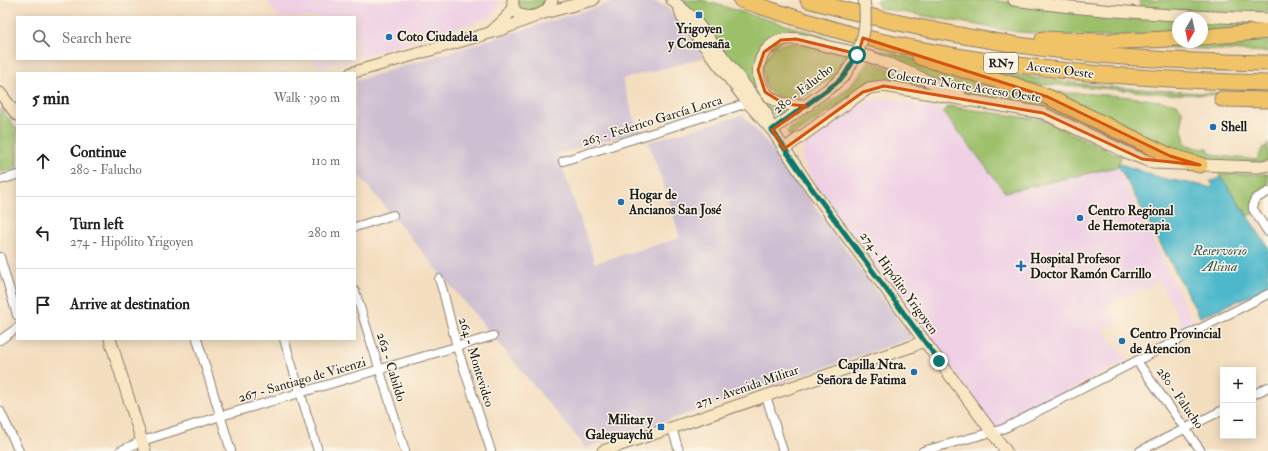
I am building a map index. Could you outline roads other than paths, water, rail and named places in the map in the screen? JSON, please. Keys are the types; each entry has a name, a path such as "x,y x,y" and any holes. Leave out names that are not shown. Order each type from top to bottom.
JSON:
{"highway":[{"name":"Acceso Oeste","path":"741,0 853,34 951,55 1052,70 1148,79 1268,83"},
{"name":"Acceso Oeste","path":"808,0 945,33 1028,46 1124,57 1268,63"},
{"path":"1208,36 1268,31"},
{"path":"945,33 1088,41 1135,42 1172,39"},
{"path":"853,34 925,59 1017,86 1048,97 1170,156 1200,165"},
{"path":"1222,99 1268,100"}],"street":[{"path":"512,3 518,14 523,16 540,15 548,9 552,0"},
{"path":"354,72 515,25 540,15 593,0"},
{"name":"280 - Falucho","path":"772,130 844,76 860,48 864,34 866,19 864,0"},
{"path":"1014,0 1079,9 1170,16 1268,19"},
{"path":"490,32 502,22 512,3"},
{"name":"274 - Hipólito Yrigoyen","path":"675,3 682,17 748,104 772,130 810,186 923,341 1006,451"},
{"name":"274 - Hipólito Yrigoyen","path":"675,3 694,19 766,112 772,130"},
{"path":"808,104 779,102 765,92 761,86 758,70 762,56 769,47 781,40 796,39 871,57 977,103"},
{"name":"Colectora Norte Acceso Oeste","path":"784,149 863,92 876,87 890,87 1043,113 1148,161 1168,164 1257,167 1268,165"},
{"path":"0,93 16,113"},
{"name":"263 - Federico García Lorca","path":"564,161 748,104"},
{"path":"0,180 16,175"},
{"path":"1268,192 1255,199 1253,203 1253,209 1268,232"},
{"path":"356,226 393,215"},
{"path":"0,257 16,312"},
{"name":"264 - Montevideo","path":"439,279 457,347 491,451"},
{"name":"262 - Cabildo","path":"356,294 405,451"},
{"path":"922,451 1003,429 1268,294"},
{"path":"0,340 16,329"},
{"name":"267 - Santiago de Vicenzi","path":"120,451 143,446 221,416 493,336"},
{"path":"110,340 143,446"},
{"path":"198,340 231,451"},
{"path":"284,340 318,451"},
{"name":"271 - Avenida Militar","path":"603,451 914,346 923,341"},
{"name":"280 - Falucho","path":"1137,361 1201,451"},
{"path":"1256,393 1268,387"},
{"path":"766,396 783,451"},
{"path":"0,411 4,429 19,451"},
{"path":"1140,451 1220,412"},
{"path":"672,428 679,451"}],"water":[{"name":"Reservorio Alsina","path":"1117,163 1165,179 1210,188 1213,185 1210,182 1213,180 1215,182 1216,179 1221,177 1268,247 1268,288 1200,317"}],"place":[{"name":"Yrigoyen y Comesaña","path":"699,15"},
{"name":"Coto Ciudadela","path":"389,37"},
{"name":"Shell","path":"1213,127"},
{"name":"Hogar de Ancianos San José","path":"621,202"},
{"name":"Centro Regional de Hemoterapia","path":"1080,218"},
{"name":"Hospital Profesor Doctor Ramón Carrillo","path":"1021,266"},
{"name":"Centro Provincial de Atencion","path":"1122,341"},
{"name":"Capilla Ntra. Señora de Fatima","path":"914,372"},
{"name":"Militar y Galeguaychú","path":"661,427"}]}
